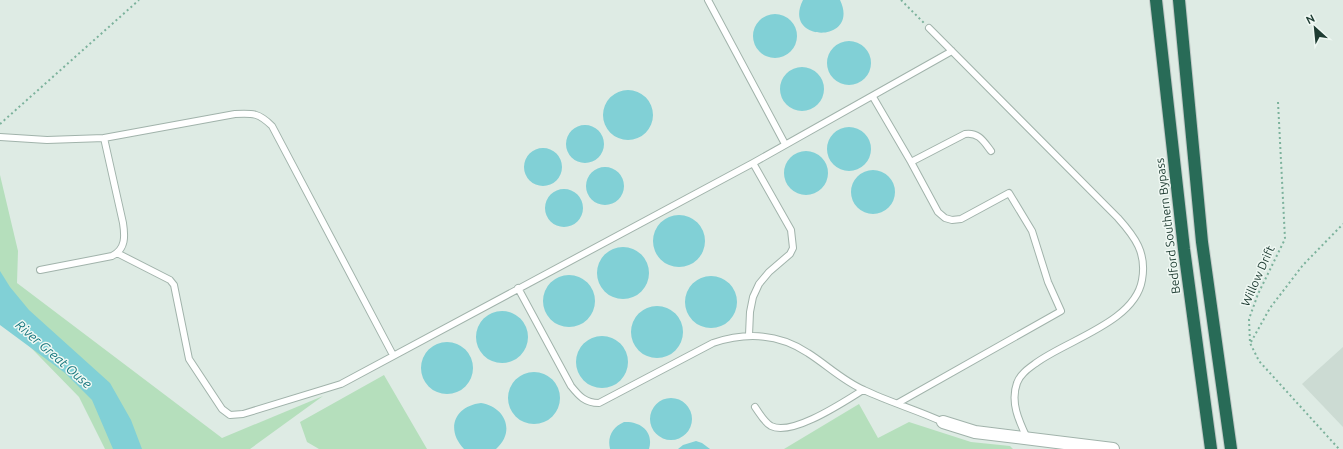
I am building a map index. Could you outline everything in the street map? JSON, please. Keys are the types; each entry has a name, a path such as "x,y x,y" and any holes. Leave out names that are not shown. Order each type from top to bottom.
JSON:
{"highway":[{"name":"Bedford Southern Bypass","path":"1156,0 1184,249 1210,449"},
{"path":"1179,0 1202,242 1231,449"}],"street":[{"path":"943,422 975,432 1028,440 1113,449"}],"lane":[{"path":"708,0 786,144"},
{"path":"929,28 1118,218 1134,236 1142,254 1144,271 1141,288 1133,302 1117,317 1044,357 1026,370 1017,382 1014,399 1017,414 1028,440"},
{"path":"118,253 170,280 174,285 189,359 222,409 230,415 243,414 341,384 753,163 873,97 952,51"},
{"path":"873,97 912,162 938,212 945,218 952,220 962,219 1009,193 1032,231 1048,282 1061,311 898,403"},
{"path":"0,137 47,140 104,138 234,114 250,113 262,116 272,126 393,355"},
{"path":"912,162 965,134 972,133 980,137 992,151"},
{"path":"40,270 112,256 118,253 123,246 125,237 104,138"},
{"path":"749,334 753,297 759,284 768,272 790,254 793,243 790,230 753,163"},
{"path":"518,288 571,386 581,398 590,403 599,403 712,343 731,337 749,334 788,342 808,352 843,378 863,390 943,422"},
{"path":"755,407 770,425 782,429 790,428 820,415 863,390"}],"path":[{"path":"0,124 139,0"},
{"path":"901,0 929,28"},
{"name":"Willow Drift","path":"1278,102 1285,238 1258,294 1249,319 1250,343 1259,361 1339,449"},
{"path":"1250,343 1270,308 1294,277 1343,224"}],"shaded area":[{"path":"1343,347 1343,427 1302,384"}],"green space":[{"path":"0,175 18,251 17,283 222,438 323,396 250,449 105,449 79,397 0,316"},
{"path":"384,375 427,449 319,449 307,442 300,422"},
{"path":"859,404 878,438 909,422 971,442 1010,446 1013,449 784,449"}],"water":[{"path":"803,0 840,0 844,14 840,25 832,31 821,33 811,30 802,24 799,14"},
{"path":"771,14 779,14 791,20 797,32 797,40 791,52 779,58 771,58 759,52 753,40 753,32 759,20"},
{"path":"845,41 853,41 865,47 871,59 871,67 865,79 853,85 845,85 833,79 827,67 827,59 833,47"},
{"path":"798,67 806,67 818,73 824,85 824,93 818,105 806,111 798,111 786,105 780,93 780,85 786,73"},
{"path":"633,90 638,91 646,97 652,105 652,125 646,133 638,139 623,140 618,139 610,133 604,125 603,110 604,105 610,97 618,91"},
{"path":"581,125 589,125 599,130 603,137 603,151 599,158 589,163 581,163 571,158 569,155 566,148 566,140 571,130 574,128"},
{"path":"845,127 853,127 865,133 871,145 871,153 865,165 853,171 845,171 833,165 827,153 827,145 833,133"},
{"path":"539,148 547,148 557,153 561,160 561,174 557,181 547,186 539,186 529,181 527,178 524,171 524,163 529,153 532,151"},
{"path":"802,151 810,151 822,157 828,169 828,177 822,189 810,195 802,195 790,189 784,177 784,169 790,157"},
{"path":"601,167 609,167 619,172 623,179 623,193 619,200 609,205 601,205 591,200 589,197 586,190 586,182 591,172 594,170"},
{"path":"869,170 877,170 889,176 895,188 895,196 889,208 877,214 869,214 857,208 851,196 851,188 857,176"},
{"path":"560,189 568,189 578,194 582,201 582,215 578,222 568,227 560,227 550,222 548,219 545,212 545,204 550,194 553,192"},
{"path":"679,215 689,217 697,223 703,231 705,241 703,251 697,259 689,265 679,267 669,265 661,259 655,251 653,241 655,231 661,223 669,217"},
{"path":"623,247 637,251 645,259 649,273 645,287 637,295 623,299 609,295 601,287 597,273 601,259 609,251"},
{"name":"River Great Ouse","path":"0,271 10,287 29,310 110,383 131,420 142,449 113,449 92,400 65,373 0,325"},
{"path":"569,275 579,277 587,283 593,291 595,301 593,311 587,319 579,325 569,327 559,325 551,319 545,311 543,301 545,291 551,283 559,277"},
{"path":"711,276 725,280 733,288 737,302 733,316 725,324 711,328 697,324 689,316 685,302 689,288 697,280"},
{"path":"657,306 667,308 675,314 681,322 683,332 681,342 675,350 667,356 657,358 647,356 639,350 633,342 631,332 633,322 639,314 647,308"},
{"path":"502,311 516,315 524,323 528,337 524,351 516,359 502,363 488,359 480,351 476,337 480,323 488,315"},
{"path":"602,336 616,340 624,348 628,362 624,376 616,384 602,388 588,384 580,376 576,362 580,348 588,340"},
{"path":"447,342 461,346 469,354 473,368 469,382 461,390 447,394 433,390 425,382 421,368 425,354 433,346"},
{"path":"534,372 544,374 552,380 558,388 560,398 558,408 552,416 544,422 534,424 524,422 516,416 510,408 508,398 510,388 516,380 524,374"},
{"path":"671,398 686,404 692,419 686,434 671,440 656,434 650,419 656,404"},
{"path":"481,403 496,409 502,415 505,421 505,435 502,442 496,449 464,449 455,434 454,426 456,420 459,414 465,409 472,405"},
{"path":"624,422 636,423 645,429 650,437 649,449 610,449 609,440 612,432 617,426"},
{"path":"696,441 702,443 710,449 678,449 683,445"}]}
